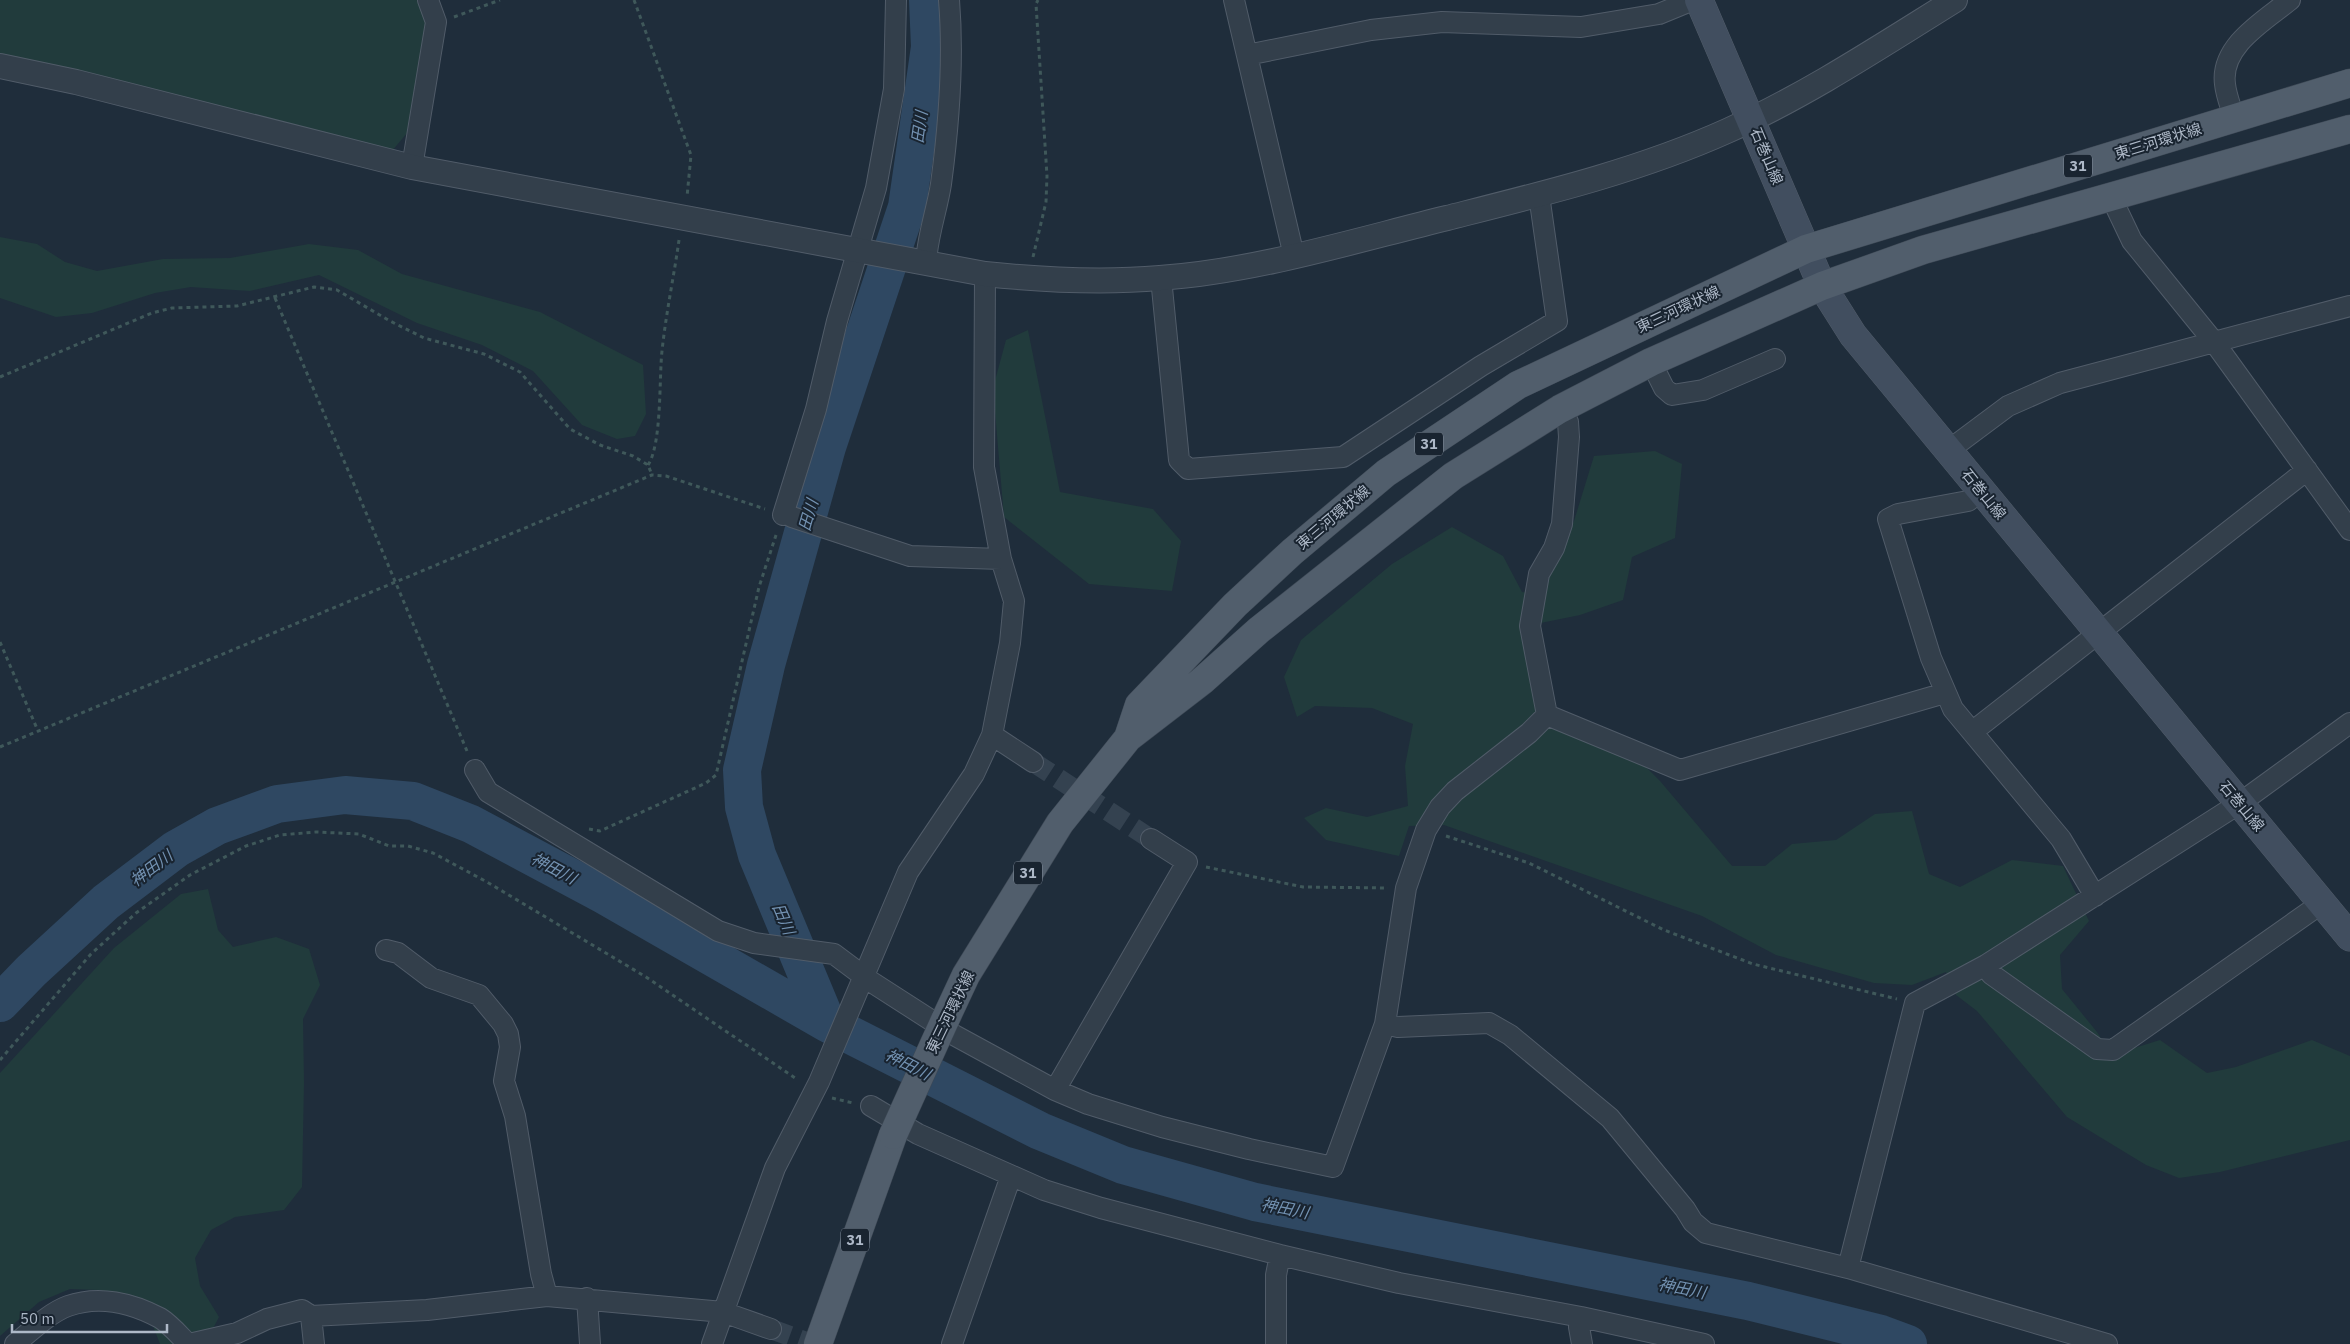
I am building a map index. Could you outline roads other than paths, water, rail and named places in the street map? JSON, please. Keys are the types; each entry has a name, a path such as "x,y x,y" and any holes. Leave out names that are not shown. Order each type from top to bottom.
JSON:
{"main road":[{"name":"石巻山線","path":"1699,0 1752,119 1822,286 1853,335 2350,937"},
{"name":"東三河環状線","path":"1128,738 1140,705 1236,605 1292,552 1386,473 1518,385 1806,249 2350,84"},
{"name":"東三河環状線","path":"818,1344 893,1135 945,1020 966,975 1055,832 1128,738 1202,681 1259,630 1453,476 1560,409 1651,362 1822,286 1923,250 2350,129"}],"street":[{"path":"412,166 436,22 428,0"},
{"path":"896,0 894,89 865,252 816,410 788,516 910,556 1001,559"},
{"path":"920,262 927,248 936,217 941,183 949,110 949,0"},
{"path":"1234,0 1294,256"},
{"path":"1247,55 1371,30 1442,22 1581,27 1659,14 1693,0"},
{"path":"0,66 76,82 412,166 985,274 1100,281 1161,278 1294,256 1539,195 1645,164 1752,119 1780,105 1853,63 1955,0"},
{"path":"2234,118 2224,83 2228,56 2250,32 2290,0"},
{"path":"1161,278 1180,460 1188,469 1343,456 1481,366 1557,321 1539,195"},
{"path":"2111,197 2132,241 2214,342 2350,530"},
{"path":"712,1344 775,1168 819,1082 908,872 974,774 992,735 1010,643 1014,601 1001,559 984,467 985,274"},
{"path":"1949,450 2008,406 2060,383 2350,306"},
{"path":"1651,362 1664,388 1672,395 1703,390 1775,359"},
{"path":"1547,715 1530,626 1539,574 1554,548 1562,524 1569,436 1568,422 1560,409"},
{"path":"1972,732 2307,470"},
{"path":"1981,492 1968,501 1898,514 1888,519 1931,658 1953,709 2061,839 2095,896"},
{"path":"1547,715 1680,770 1945,693"},
{"path":"475,770 488,792 718,931 775,947 834,954 954,1035 1055,1090 1088,1104 1162,1127 1249,1149 1333,1167 1385,1024 1406,888 1426,830 1440,807 1455,791 1529,733 1547,715"},
{"path":"1848,1268 1915,1003 1986,965 2240,804 2350,723"},
{"path":"992,735 1033,762"},
{"path":"1055,1090 1187,862 1151,839"},
{"path":"1986,965 1990,974 2097,1048 2113,1050 2322,903"},
{"path":"386,950 398,953 431,978 479,995 503,1024 508,1034 510,1047 504,1082 515,1116 541,1274 547,1296"},
{"path":"1385,1024 1398,1027 1489,1023 1510,1035 1610,1118 1686,1209 1693,1222 1706,1233 1848,1268 2107,1344"},
{"path":"871,1106 918,1134 1011,1176 1044,1190 1101,1208 1280,1255 1400,1283 1581,1317 1704,1344"},
{"path":"952,1344 1011,1176"},
{"path":"1276,1344 1276,1275 1280,1255"},
{"path":"15,1344 37,1326 67,1306 100,1299 128,1305 161,1319 189,1344 236,1333 267,1318 302,1310 312,1316 427,1310 547,1296 588,1298 723,1312 771,1329"},
{"path":"588,1298 590,1344"},
{"path":"312,1316 314,1344"},
{"path":"1581,1317 1579,1327 1582,1344"}],"waterway":[{"name":"田川","path":"827,1023 757,855 744,807 742,770 766,665 827,447 907,207 930,47 928,0"},
{"name":"神田川","path":"0,1003 31,971 106,902 176,849 217,826 277,804 345,795 413,801 471,824 604,895 827,1023 1040,1131 1123,1165 1255,1202 1748,1301 1881,1334 1908,1344"}],"tunnel":[{"path":"1033,762 1151,839"},
{"path":"771,1329 812,1344"}]}
